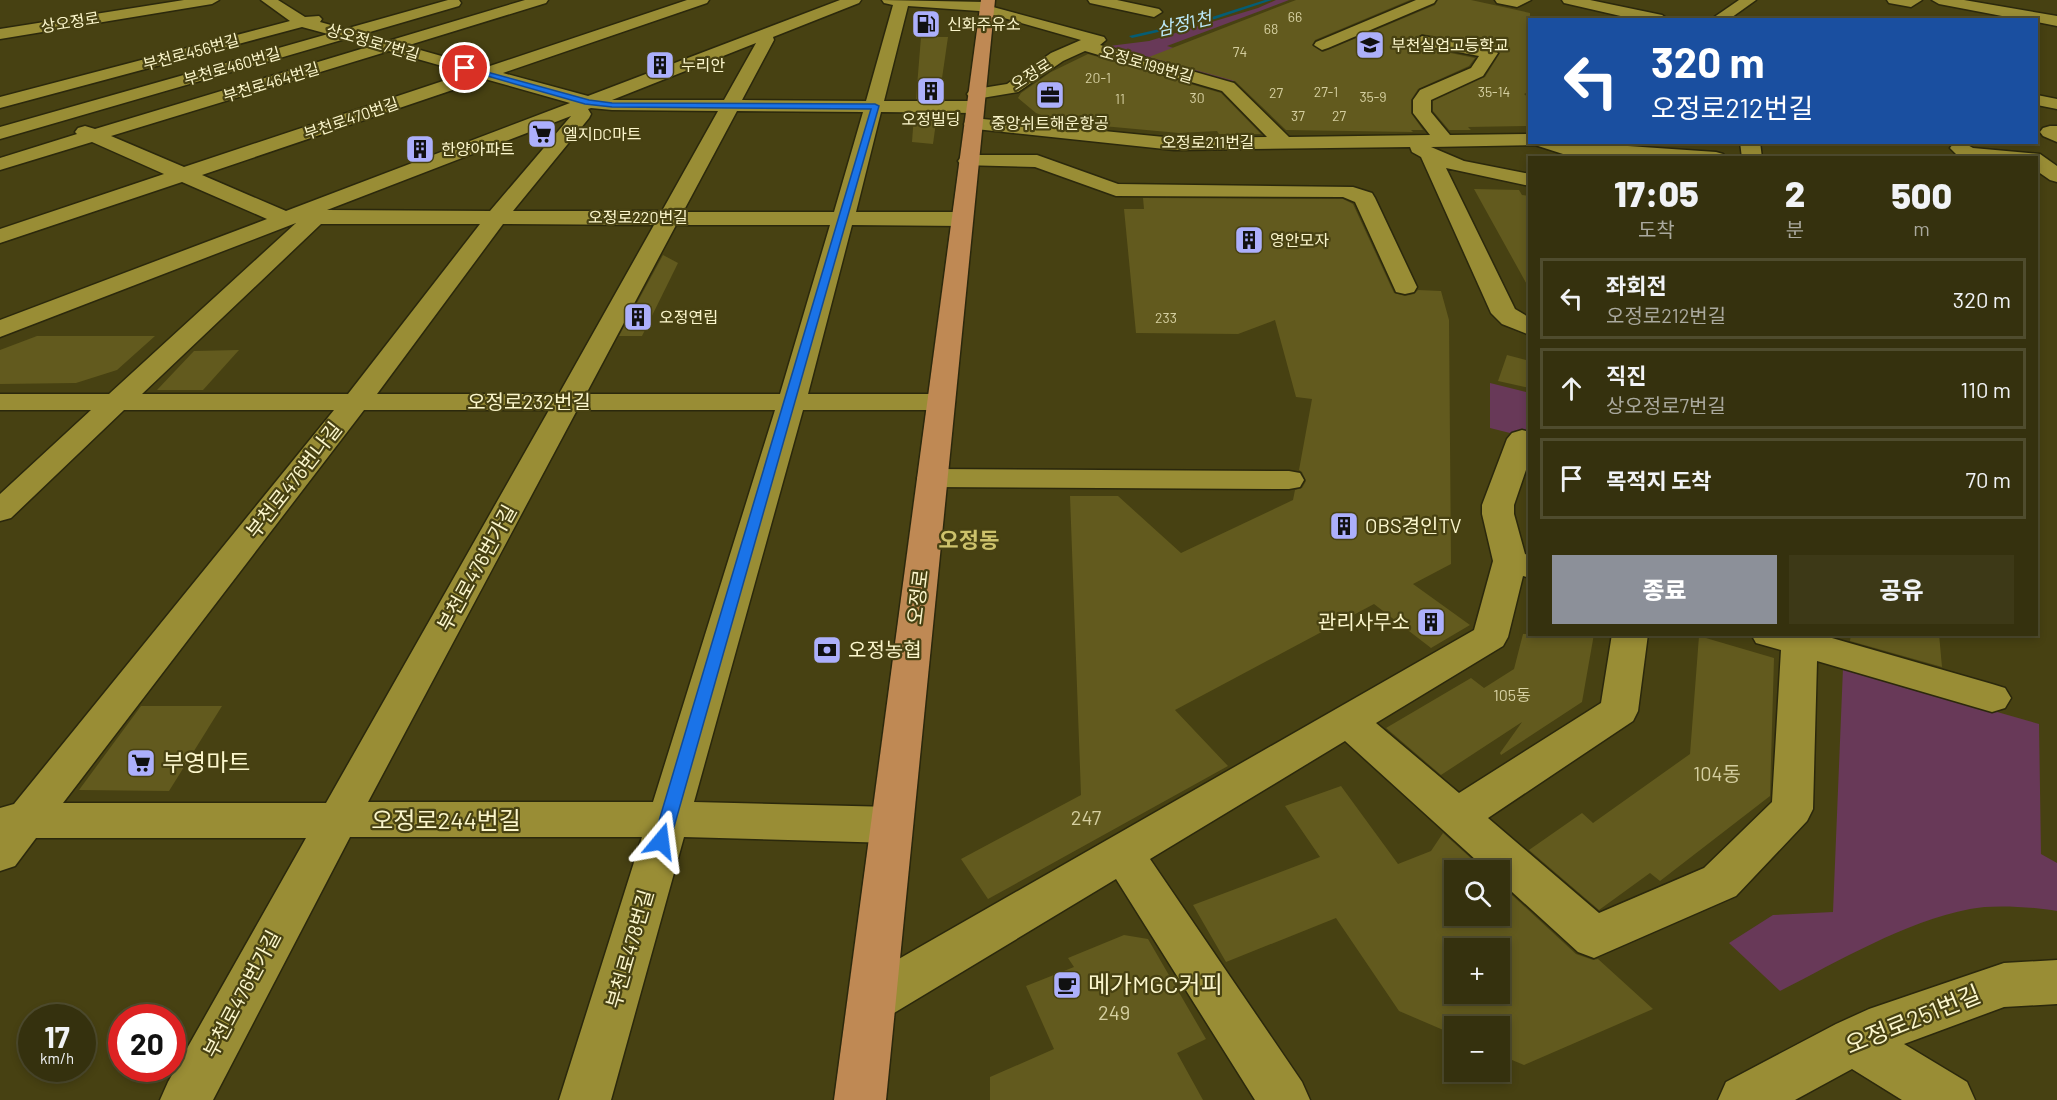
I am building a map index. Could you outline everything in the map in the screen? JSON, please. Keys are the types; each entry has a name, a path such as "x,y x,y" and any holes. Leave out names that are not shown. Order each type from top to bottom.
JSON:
{"main road":[{"name":"오정로","path":"860,1100 987,6"}],"street":[{"name":"상오정로","path":"0,34 212,0"},
{"name":"상오정로7번길","path":"268,0 302,22 484,73 582,105 975,108"},
{"name":"부천로460번길","path":"0,133 465,0"},
{"name":"부천로464번길","path":"0,164 541,0"},
{"name":"부천로470번길","path":"0,236 702,0"},
{"path":"0,329 301,216 854,0"},
{"path":"898,0 987,6"},
{"name":"부천로478번길","path":"585,1100 875,106 898,0"},
{"path":"1095,0 1154,12"},
{"path":"1322,45 1429,0"},
{"path":"1502,0 1517,3 1524,0"},
{"path":"1569,0 1653,18"},
{"path":"1720,18 1749,0"},
{"path":"1894,0 1911,3 1915,0"},
{"path":"1939,0 2026,12 2057,21"},
{"name":"오정로199번길","path":"987,6 1098,40 1082,45"},
{"name":"부천로456번길","path":"4,98 332,14"},
{"name":"부천로476번가길","path":"186,1100 335,821 570,402 766,40 765,35"},
{"path":"1422,41 1490,53 1477,72 1426,94 1422,100 1422,113 1504,313 1511,319 1528,326"},
{"name":"오정로199번길","path":"1082,45 1228,87 1283,142"},
{"name":"오정로","path":"975,108 1012,88 1057,57 1082,45"},
{"path":"4,98 183,175 301,216"},
{"path":"2038,100 2057,104"},
{"name":"부천로476번나길","path":"0,853 13,821 356,402 497,217 582,114 582,105"},
{"name":"오정로211번길","path":"975,108 1174,144 1408,140 1437,148"},
{"path":"1437,148 1528,140"},
{"path":"2038,140 2057,153"},
{"path":"1550,144 1563,148 1680,149 1708,156"},
{"path":"1437,148 1465,167 1528,180"},
{"path":"1960,148 1968,154 2000,156"},
{"path":"968,161 1037,161 1116,190 1346,191 1364,198 1406,287"},
{"path":"2038,161 2057,161"},
{"path":"2038,162 2057,176"},
{"path":"1495,172 1528,170"},
{"path":"2038,183 2057,184"},
{"path":"0,511 118,402 301,216"},
{"name":"오정로220번길","path":"301,216 962,219"},
{"name":"오정로232번길","path":"0,402 941,402"},
{"path":"872,1000 1490,637 1520,564 1498,514 1498,505 1522,439"},
{"path":"932,478 1289,480"},
{"path":"1457,816 1619,711 1630,636"},
{"path":"1348,721 1594,937 1720,882 1792,809 1789,637 1992,698"},
{"name":"오정로244번길","path":"13,821 668,819 892,825"},
{"path":"1123,854 1284,1100"},
{"name":"오정로251번길","path":"1744,1100 1869,1033 2004,984 2057,982"},
{"path":"1853,1041 1949,1100"}],"shaded area":[{"path":"1276,0 1289,0 1167,46 1267,76 1227,82 1101,47 1149,41 1258,8"},
{"path":"1490,383 1528,392 1528,438 1490,428"},
{"path":"1843,668 2039,724 2041,854 2057,863 2057,911 2001,906 1970,909 1945,915 1872,944 1780,991 1729,943 1773,915 1833,912"}],"building":[{"path":"1296,0 1410,0 1315,40 1312,45 1323,52 1435,5 1438,0 1471,0 1530,13 1530,18 1528,18 1528,92 1524,94 1528,97 1528,126 1468,127 1471,130 1449,130 1433,111 1433,101 1485,77 1500,53 1490,46 1422,34 1413,39 1416,46 1475,58 1469,66 1418,89 1411,100 1411,113 1423,130 1411,130 1413,132 1286,130 1235,81 1149,57"},
{"path":"921,37 948,37 939,99 916,99"},
{"path":"1088,54 1221,93 1261,134 1219,134 1217,131 1179,133 1059,122 1036,113 1018,98 1021,93 1051,72"},
{"path":"914,115 937,115 933,144 912,142"},
{"path":"1474,189 1519,190 1522,195 1528,196 1528,286"},
{"name":"OBS경인TV","path":"1143,198 1343,199 1353,204 1394,293 1405,296 1414,294 1418,290 1441,291 1449,320 1451,564 1413,584 1470,625 1431,648 1374,604 1175,710 1228,766 988,899 961,859 1081,795 1070,496 1118,496 1181,553 1293,500 1295,490 1302,488 1306,481 1299,470 1312,399 1296,397 1275,320 1238,334 1136,333 1124,209 1144,209"},
{"path":"663,255 678,263 642,336 619,336"},
{"path":"37,336 155,336 117,370 76,383 0,384 0,350"},
{"path":"239,350 203,390 157,390 194,351"},
{"path":"1507,355 1528,360 1528,388 1498,381"},
{"path":"1523,634 1528,634 1528,636 1594,636 1582,702 1501,755 1500,753 1522,722 1441,775 1386,728 1471,678 1484,688 1514,669"},
{"path":"1699,636 1774,658 1770,796 1660,881 1650,873 1599,910 1529,850 1582,813 1593,823 1690,754"},
{"path":"1851,636 1939,636 1942,667 1850,641"},
{"path":"141,706 222,706 169,791 79,790"},
{"path":"1341,786 1398,864 1431,851 1443,833 1473,860 1444,860 1444,926 1510,926 1510,893 1576,954 1593,960 1598,959 1653,1009 1524,1065 1510,1059 1510,1016 1444,1016 1444,1030 1399,1011 1336,918 1226,962 1193,905 1320,857 1285,806"},
{"path":"1124,935 1148,939 1206,1039 1177,1053 1203,1100 990,1100 990,1077 1054,1049 1026,986 1074,967 1068,958"}],"waterway":[{"name":"삼정1천","path":"1132,36 1213,18 1270,0"}],"place":[{"name":"신화주유소","path":"926,24"},
{"name":"부천실업고등학교","path":"1370,45"},
{"name":"누리안","path":"660,65"},
{"name":"오정빌딩","path":"931,91"},
{"name":"중앙쉬트해운항공","path":"1050,95"},
{"name":"엘지DC마트","path":"542,134"},
{"name":"한양아파트","path":"420,149"},
{"name":"영안모자","path":"1249,240"},
{"name":"오정연립","path":"638,317"},
{"name":"OBS경인TV","path":"1344,526"},
{"name":"관리사무소","path":"1431,622"},
{"name":"오정농협","path":"827,650"},
{"name":"부영마트","path":"141,763"},
{"name":"메가MGC커피","path":"1067,985"}],"district":[{"name":"오정동","path":"969,540"}],"route":[{"path":"465,68 588,102 612,105 875,106 661,841"}]}
